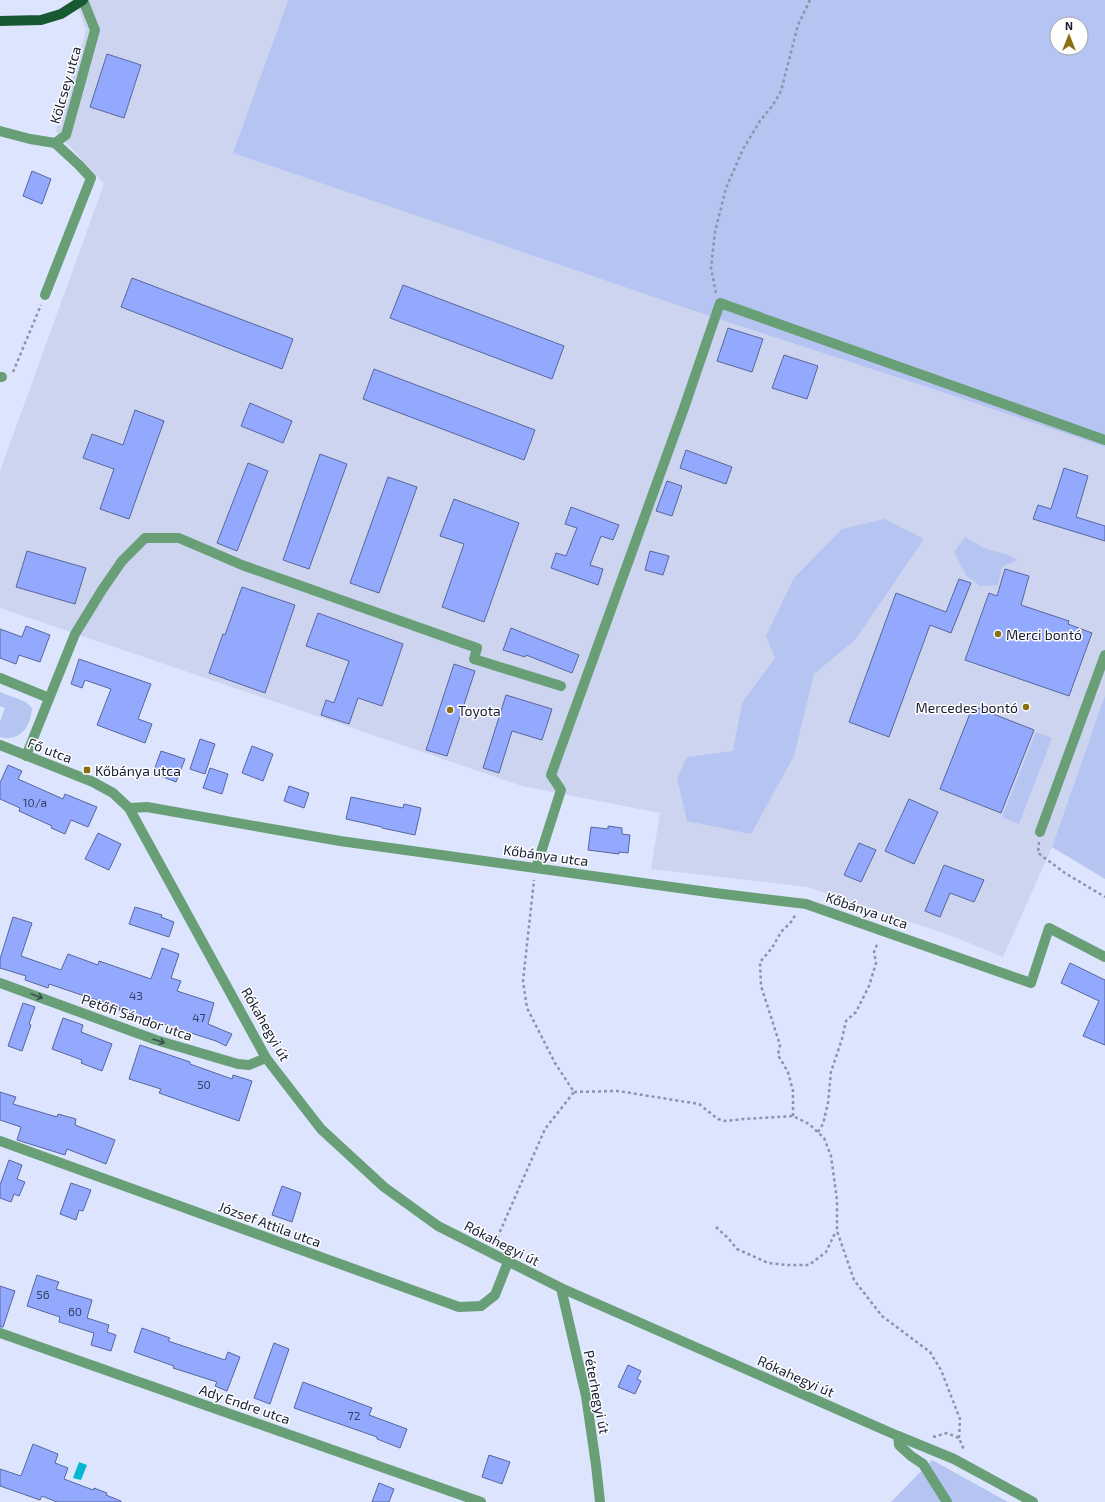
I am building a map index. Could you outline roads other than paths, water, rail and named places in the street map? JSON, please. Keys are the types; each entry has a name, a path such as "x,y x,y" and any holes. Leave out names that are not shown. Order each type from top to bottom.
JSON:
{"main road":[{"path":"0,21 41,20 61,14 83,0"}],"street":[{"name":"Kölcsey utca","path":"0,131 30,140 55,143 66,135 95,30 83,0"},
{"path":"45,295 91,178 55,143"},
{"path":"536,868 561,790 551,776 684,408 720,303 1105,440"},
{"path":"26,756 79,628 122,561 145,538 179,538 242,565 477,648 474,659 561,686"},
{"path":"1040,832 1105,655"},
{"path":"0,678 49,698"},
{"name":"Fő utca","path":"0,745 93,782 113,793 129,808"},
{"name":"Kőbánya utca","path":"129,808 147,807 340,841 806,904 1031,983 1049,928 1105,957"},
{"name":"Rókahegyi út","path":"129,808 266,1058 321,1129 384,1187 438,1226 561,1288 898,1436 954,1459 1033,1502"},
{"name":"Petőfi Sándor utca","path":"0,983 156,1040 238,1064 249,1065 266,1058"},
{"name":"József Attila utca","path":"0,1141 459,1307 481,1306 495,1295 508,1262"},
{"name":"Péterhegyi út","path":"561,1288 586,1396 600,1502"},
{"name":"Ady Endre utca","path":"0,1333 481,1502"},
{"path":"898,1436 899,1445 923,1464 947,1502"}],"place":[{"name":"Merci bontó","path":"998,634"},
{"name":"Mercedes bontó","path":"1026,707"},
{"name":"Toyota","path":"450,710"},
{"name":"Kőbánya utca","path":"87,770"}]}
